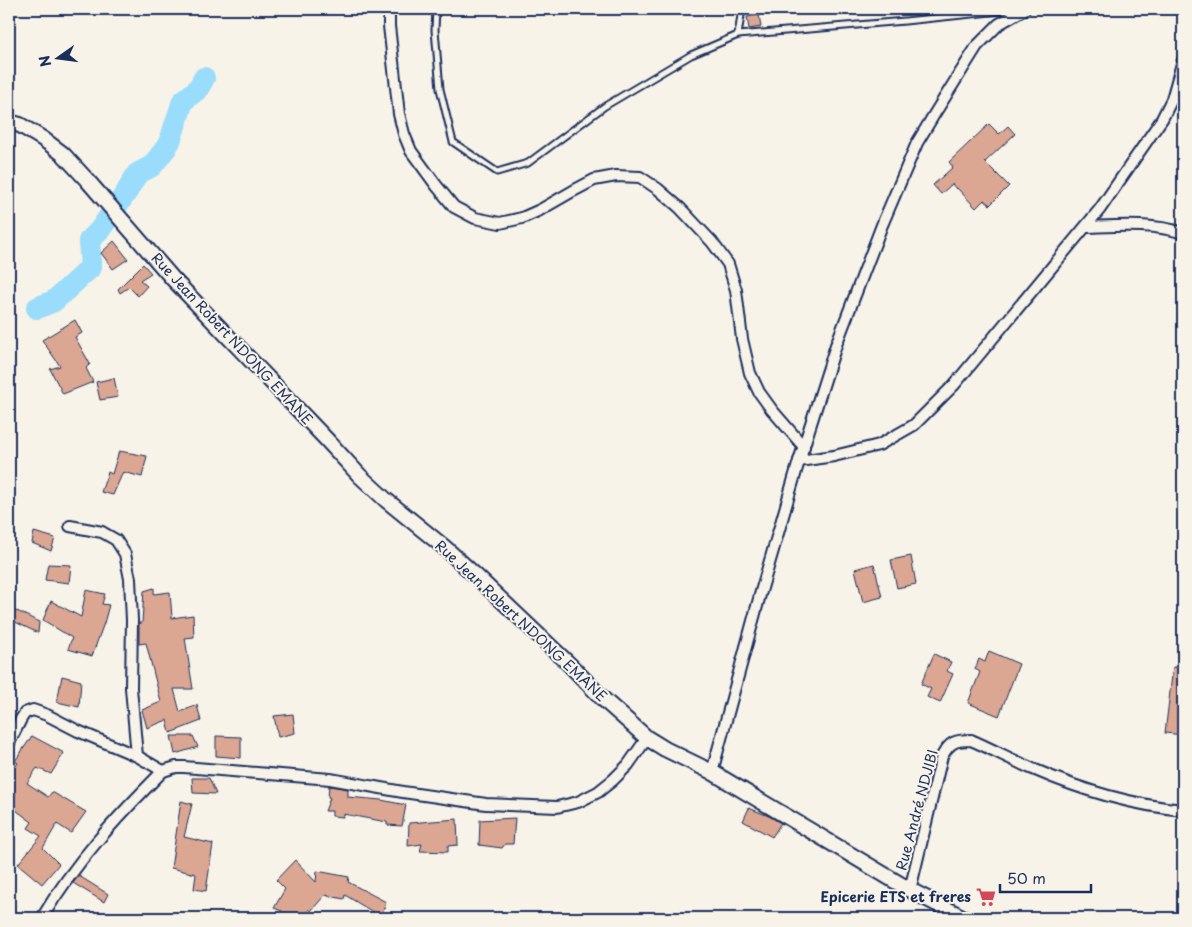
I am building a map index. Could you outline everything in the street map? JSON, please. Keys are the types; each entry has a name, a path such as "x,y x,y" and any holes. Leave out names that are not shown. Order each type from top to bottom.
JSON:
{"street":[{"path":"389,9 399,114 404,134 411,151 454,207 475,218 500,223 531,214 594,180 616,176 640,177 658,189 680,208 706,235 728,264 736,290 742,339 750,373 758,392 804,447"},
{"path":"712,772 799,461 836,345 882,225 917,143 977,46 999,24 1025,9"},
{"path":"799,461 834,456 879,445 914,425 954,385 1100,210 1162,119 1172,99 1183,60"},
{"name":"Rue Jean Robert NDONG EMANE","path":"9,122 20,124 63,154 173,279 326,438 360,476 476,576 569,664 603,700 646,738 712,772 910,890 964,918"},
{"path":"1086,227 1132,226 1175,230 1183,233"},
{"path":"70,526 102,532 116,540 125,554 130,579 132,620 131,688 137,756"},
{"path":"9,743 25,713 33,710 137,756 162,771"},
{"path":"42,918 76,866 127,807 162,771 184,767 330,779 486,804 557,807 578,802 598,792 628,765 646,738"},
{"name":"Rue André NDJIBI","path":"910,890 942,756 949,746 960,740 971,740 1034,770 1116,798 1161,808 1183,810"}],"lane":[{"path":"436,9 435,30 440,88 453,142 497,172 528,163 605,106 691,55 738,35 1021,9"},
{"path":"738,35 742,9"}],"building":[{"path":"759,15 761,27 749,29 747,17"},
{"path":"989,124 999,134 1008,126 1015,134 985,162 1009,186 990,205 984,200 976,208 952,184 941,194 933,185 953,167 949,162"},
{"path":"114,241 128,259 113,269 101,253"},
{"path":"143,264 151,273 140,280 147,286 138,296 129,287 120,293 118,289"},
{"path":"75,320 82,333 75,337 90,364 86,368 93,382 63,394 50,369 60,366 42,340"},
{"path":"114,378 118,397 100,400 96,382"},
{"path":"119,451 147,456 142,477 123,472 113,495 101,492 108,472 112,474"},
{"path":"34,532 55,538 51,551 32,543"},
{"path":"911,556 916,584 897,588 891,560"},
{"path":"48,564 71,565 69,583 45,580"},
{"path":"874,564 882,597 863,602 855,569"},
{"path":"154,588 154,594 170,592 172,618 193,615 194,637 185,638 193,689 174,689 180,712 197,705 201,721 170,733 167,720 147,728 142,710 161,702 146,643 139,644 139,623 142,623 144,591"},
{"path":"86,590 105,594 102,604 109,605 92,656 68,649 72,638 43,620 51,601 81,617"},
{"path":"9,607 39,622 38,633 9,619"},
{"path":"989,651 1019,664 999,716 968,703 980,672 975,669 979,659 985,662"},
{"path":"934,654 951,662 947,671 953,674 940,703 927,697 931,689 921,684"},
{"path":"1173,667 1183,668 1183,735 1165,733"},
{"path":"62,676 81,681 79,707 57,702"},
{"path":"293,714 295,733 278,737 274,716"},
{"path":"32,736 64,753 51,774 37,768 27,783 48,797 52,792 86,812 71,833 57,824 43,848 59,864 42,884 18,864 41,836 28,828 32,822 9,805 9,776 18,763 15,761"},
{"path":"171,736 193,736 198,747 175,754"},
{"path":"216,736 241,737 241,758 216,756"},
{"path":"192,778 209,778 216,794 193,793"},
{"path":"329,786 348,789 348,797 381,800 406,805 402,826 387,825 387,822 343,814 343,817 332,816 332,811 325,811 330,798 328,797"},
{"path":"181,801 192,804 184,837 213,844 206,891 194,889 196,874 171,868"},
{"path":"749,808 781,823 772,837 743,821"},
{"path":"515,818 513,844 505,844 502,848 479,845 480,820"},
{"path":"457,819 458,845 448,846 448,852 420,851 422,844 408,846 409,823"},
{"path":"295,860 316,882 317,871 349,877 348,882 386,902 381,917 345,895 344,899 325,895 311,911 309,909 303,918 278,918 282,911 274,908 285,889 276,880"},
{"path":"79,876 108,894 104,902 73,883"}],"waterway":[{"path":"37,308 54,301 91,267 89,241 99,231 137,174 152,166 166,148 183,101 198,89 204,78"}],"place":[{"name":"Epicerie ETS et freres","path":"986,897"}]}
